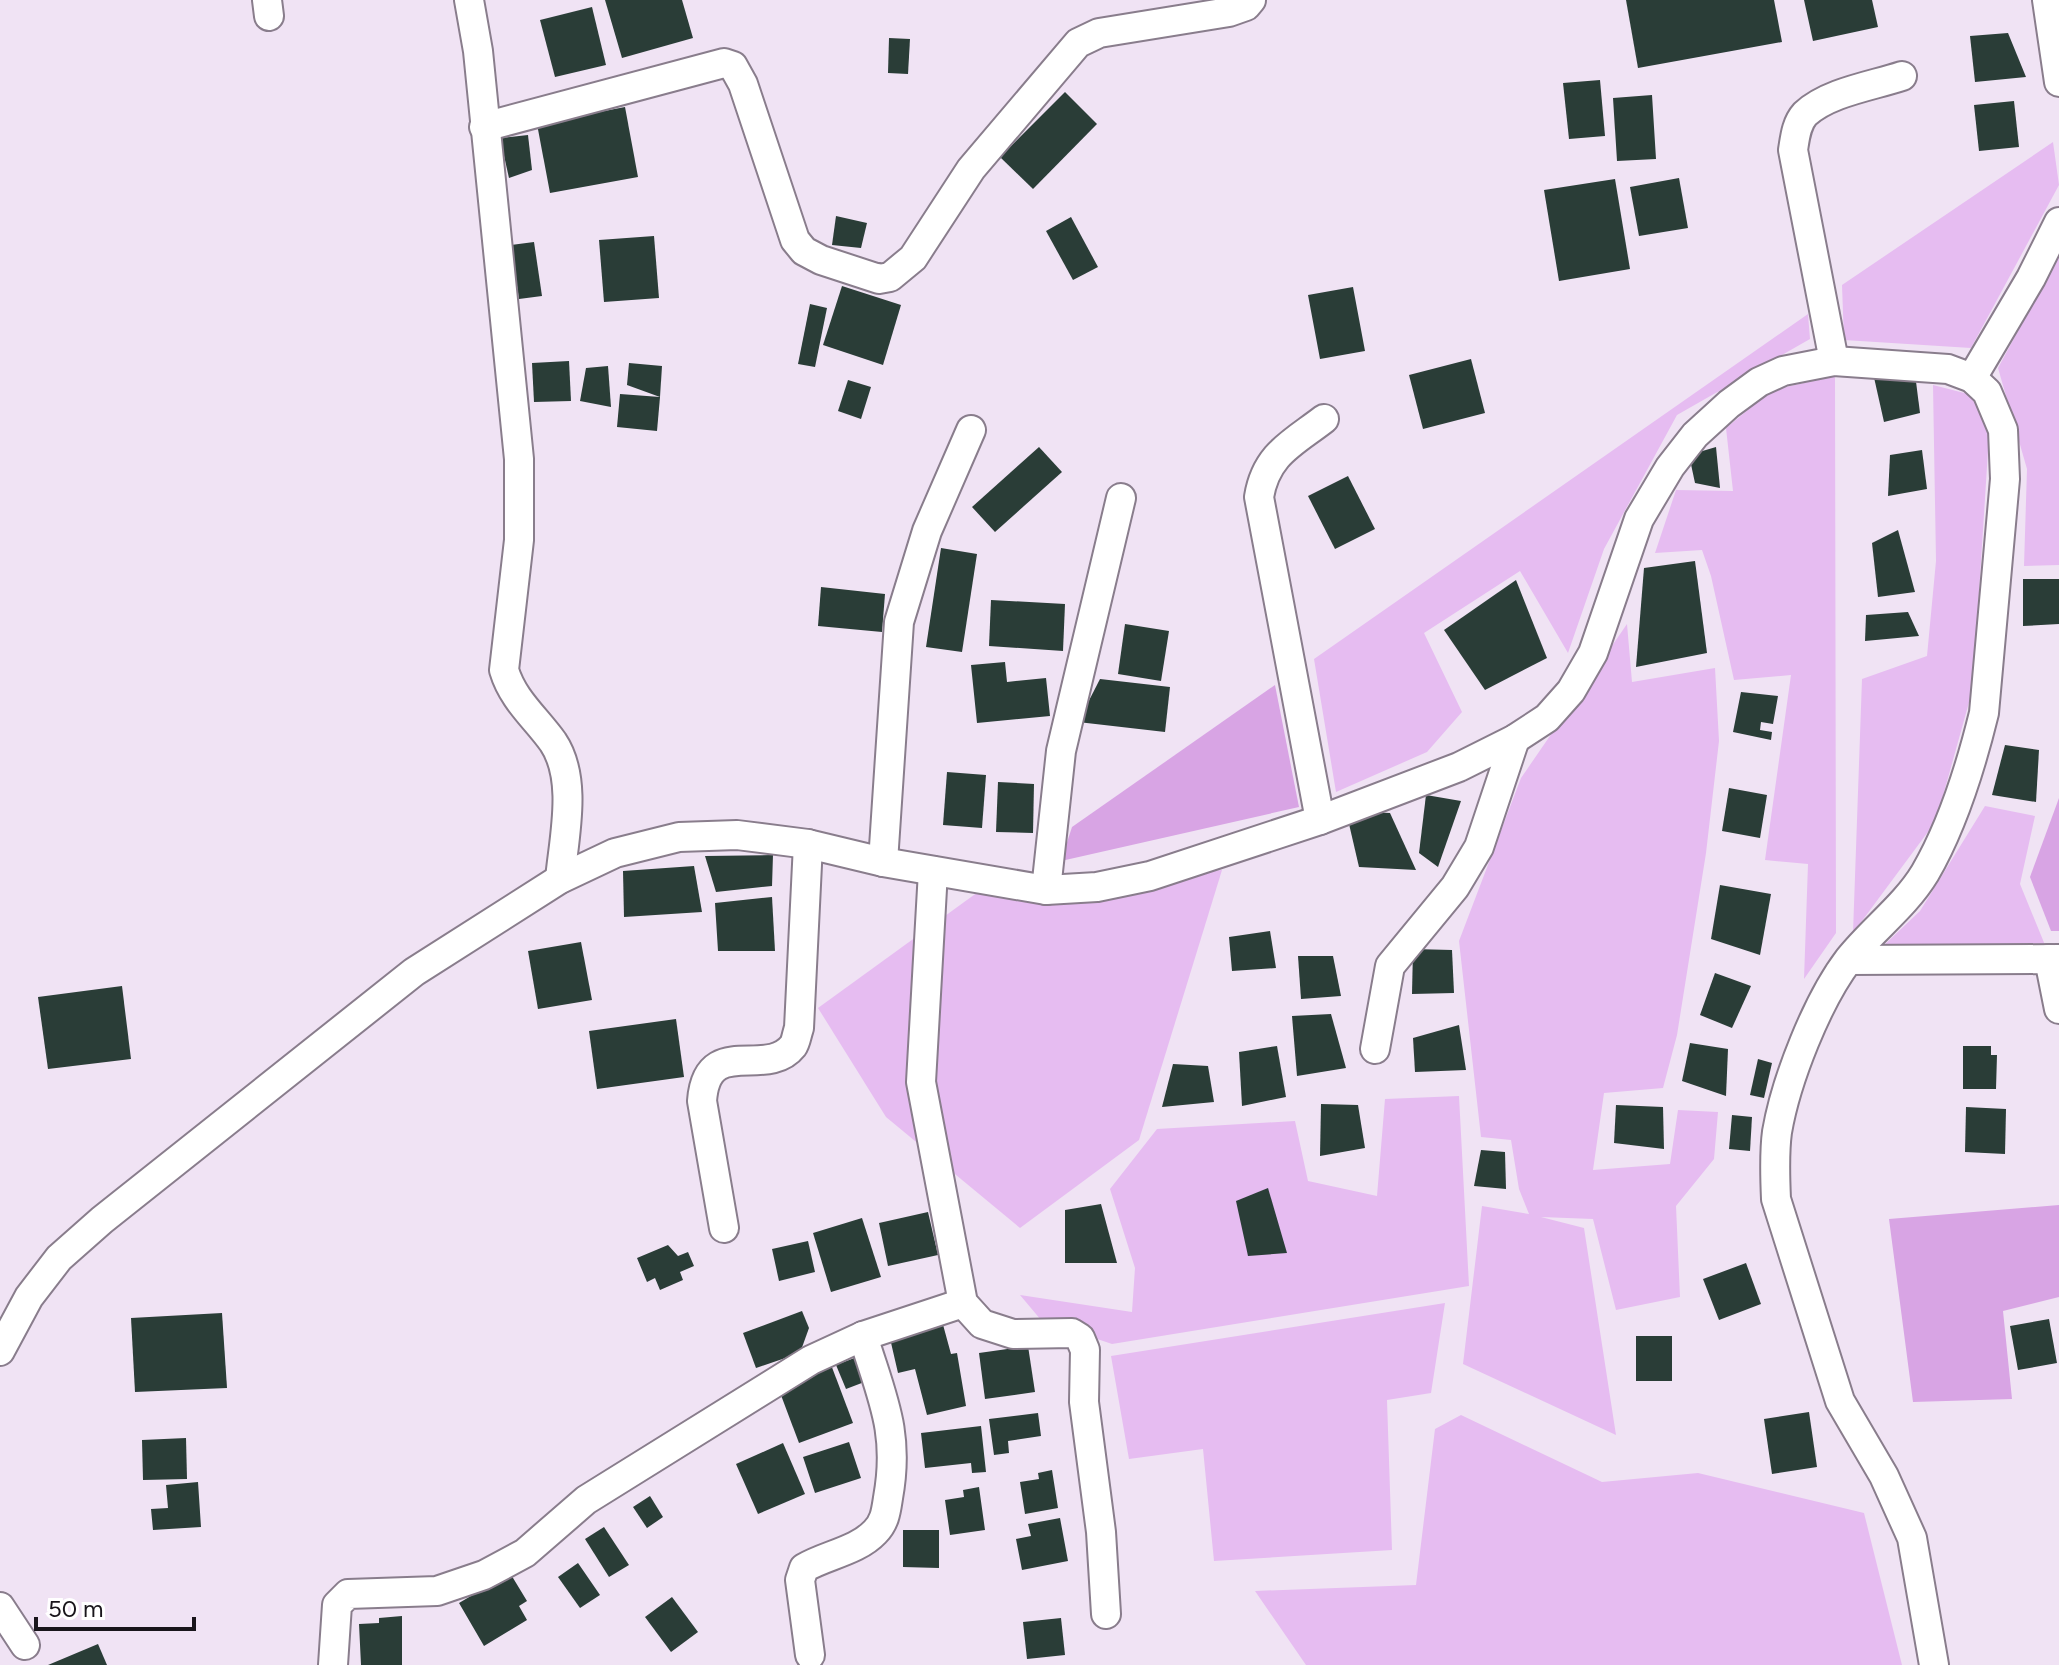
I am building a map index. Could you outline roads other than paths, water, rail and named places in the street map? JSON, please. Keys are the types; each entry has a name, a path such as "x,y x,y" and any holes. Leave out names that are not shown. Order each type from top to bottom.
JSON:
{"street":[{"path":"469,0 519,459 519,540 504,670 510,690 554,744 564,765 565,824 560,879"},
{"path":"484,127 724,63 733,66 743,84 795,240 804,251 821,260 879,279 890,277 913,258 971,169 1078,43 1099,33 1229,12 1246,6 1251,0"},
{"path":"2047,0 2058,68"},
{"path":"1834,361 1793,150 1797,128 1806,114 1836,97 1902,76"},
{"path":"1972,378 2031,278 2059,222"},
{"path":"0,1351 29,1297 51,1268 91,1230 350,1019 414,972 560,879 615,853 679,837 737,835 808,844 883,862 1046,890 1097,887 1150,876 1320,820 1459,767 1515,739 1547,718 1571,691 1593,653 1639,519 1670,467 1695,435 1759,382 1783,371 1834,361 1948,369 1972,378 1987,392 2003,430 2005,479 1984,713 1976,746 1947,825 1925,873 1899,908 1849,960 1810,1033 1788,1091 1777,1132 1776,1199 1840,1401 1884,1476 1912,1538 1934,1665"},
{"path":"1320,820 1259,497 1263,474 1273,458 1324,419"},
{"path":"883,862 899,622 927,531 971,430"},
{"path":"1046,890 1061,751 1121,498"},
{"path":"1375,1049 1390,966 1455,887 1479,847 1515,739"},
{"path":"724,1228 702,1101 704,1080 713,1068 736,1060 777,1056 793,1046 799,1028 808,844"},
{"path":"933,871 921,1082 963,1303 982,1324 1013,1334 1072,1333 1080,1338 1085,1350 1084,1402 1101,1532 1106,1614"},
{"path":"1849,960 2054,959 2059,1009"},
{"path":"333,1665 337,1605 348,1594 437,1591 484,1575 525,1553 586,1500 811,1360 863,1336 963,1303"},
{"path":"810,1655 800,1580 804,1568 873,1535 884,1521 892,1472 892,1430 863,1336"},
{"path":"0,1607 25,1645"}]}
